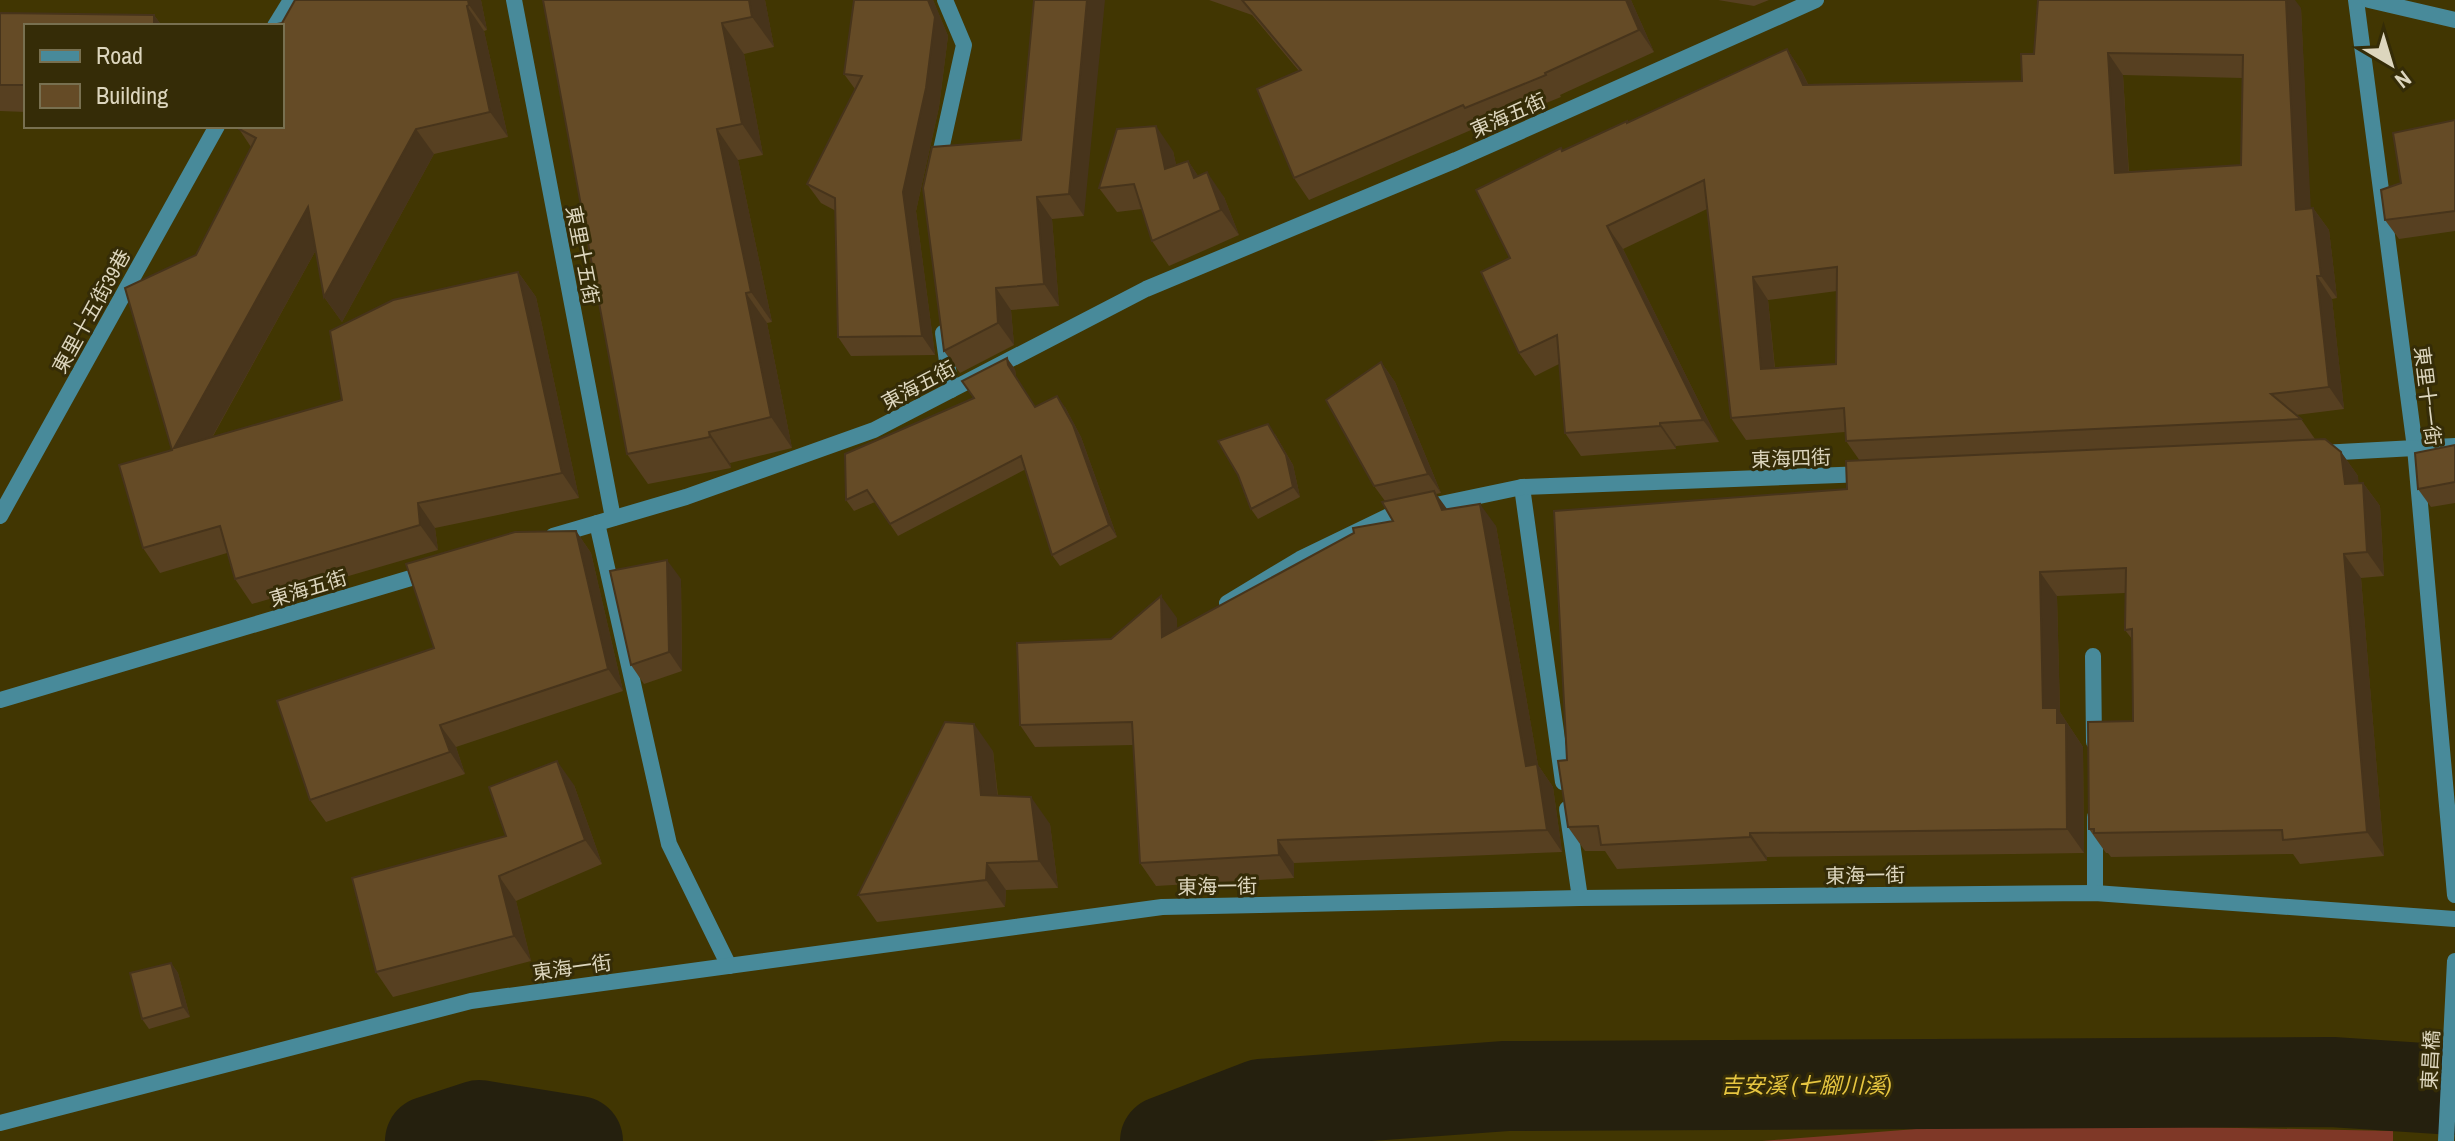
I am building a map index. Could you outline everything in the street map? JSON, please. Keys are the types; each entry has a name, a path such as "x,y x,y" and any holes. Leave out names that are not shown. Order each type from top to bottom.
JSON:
{"street":[{"path":"276,24 291,0"},
{"name":"東里十五街","path":"514,0 605,520 669,844 729,966"},
{"path":"934,180 964,45 945,0"},
{"name":"東海五街","path":"537,541 686,497 874,430 1146,289 1456,160 1816,0"},
{"name":"東里十一街","path":"2356,0 2415,448 2455,895"},
{"path":"2369,0 2455,20"},
{"name":"東里十五街39巷","path":"0,516 216,128"},
{"path":"941,315 951,390"},
{"path":"2305,453 2455,446"},
{"name":"東海四街","path":"1211,613 1300,559 1393,514 1522,487 1880,474"},
{"path":"1522,487 1580,898"},
{"name":"東海五街","path":"0,700 447,568"},
{"path":"2093,656 2094,766"},
{"path":"2095,798 2095,893"},
{"name":"東海一街","path":"0,1123 471,1001 1162,907 1580,898 2095,893 2455,919"},
{"path":"2454,980 2455,961"},
{"name":"東昌橋","path":"2446,1141 2454,980"}],"shaded area":[{"path":"1993,1123 2393,1131 2393,1141 1762,1141"}],"building":[{"path":"295,0 468,0 490,112 416,129 324,297 308,207 174,448 342,400 330,331 393,300 518,272 562,473 418,503 420,525 235,579 220,526 143,548 119,465 172,450 125,288 196,255 256,138 239,128 284,128 284,24 277,24 282,23"},
{"path":"543,0 749,0 752,17 722,23 742,124 717,129 751,292 746,293 771,417 709,432 710,437 627,454"},
{"path":"854,0 928,0 935,17 926,88 903,192 922,336 838,337 835,198 807,184 862,76 844,74"},
{"path":"1034,0 1087,0 1069,194 1037,197 1044,284 996,288 998,323 944,351 923,188 932,147 1021,140"},
{"path":"1242,0 1626,0 1639,30 1546,75 1465,108 1463,105 1294,178 1257,89 1301,70"},
{"path":"2038,0 2286,0 2296,210 2313,208 2329,387 2271,394 2301,419 1846,441 1844,408 1731,418 1704,180 1607,226 1703,420 1565,433 1557,335 1519,353 1481,272 1510,258 1476,190 1561,148 1562,151 1627,123 1787,49 1803,85 2022,81 2021,54 2034,54","holes":["2108,53 2243,55 2241,165 2115,173","1837,267 1836,364 1761,369 1753,277"]},
{"path":"0,13 154,15 154,24 24,24 24,85 0,85"},
{"path":"2455,120 2455,211 2385,220 2381,190 2401,183 2393,133"},
{"path":"1156,126 1165,169 1188,161 1194,178 1207,172 1221,210 1152,241 1134,184 1099,188 1117,129"},
{"path":"1007,358 1008,365 1035,407 1057,396 1073,425 1109,525 1052,555 1021,456 890,524 867,490 846,500 845,454 974,398 962,381"},
{"path":"1381,362 1428,474 1374,486 1326,400"},
{"path":"1268,424 1286,455 1293,487 1251,509 1238,475 1218,441"},
{"path":"2325,439 2341,452 2345,484 2363,483 2367,552 2344,554 2367,832 2283,840 2282,830 2094,833 2094,829 2089,829 2088,722 2133,721 2132,629 2125,630 2126,568 2040,572 2043,708 2057,708 2057,723 2066,723 2067,829 1750,833 1750,837 1601,845 1598,826 1568,827 1558,761 1567,760 1554,511 1847,489 1846,461"},
{"path":"2455,445 2455,482 2418,489 2415,453"},
{"path":"1434,491 1442,510 1480,504 1526,766 1537,764 1547,830 1278,840 1279,855 1140,863 1132,722 1020,725 1017,643 1111,639 1161,596 1162,637 1354,533 1353,528 1393,521 1382,502"},
{"path":"576,531 608,669 440,725 450,752 310,800 277,701 434,648 406,564 515,532"},
{"path":"667,560 669,652 631,665 610,571"},
{"path":"945,722 974,724 981,795 1031,797 1039,861 987,863 986,880 858,895"},
{"path":"557,761 585,840 499,876 514,936 376,972 352,878 506,836 489,787"},
{"path":"171,963 183,1007 142,1019 130,973"}],"waterway":[{"name":"吉安溪 (七腳川溪)","path":"1165,1141 1261,1104 1506,1086 2332,1082 2455,1090"},
{"name":"吉安溪 (七腳川溪)","path":"430,1141 479,1125 578,1141"}]}
